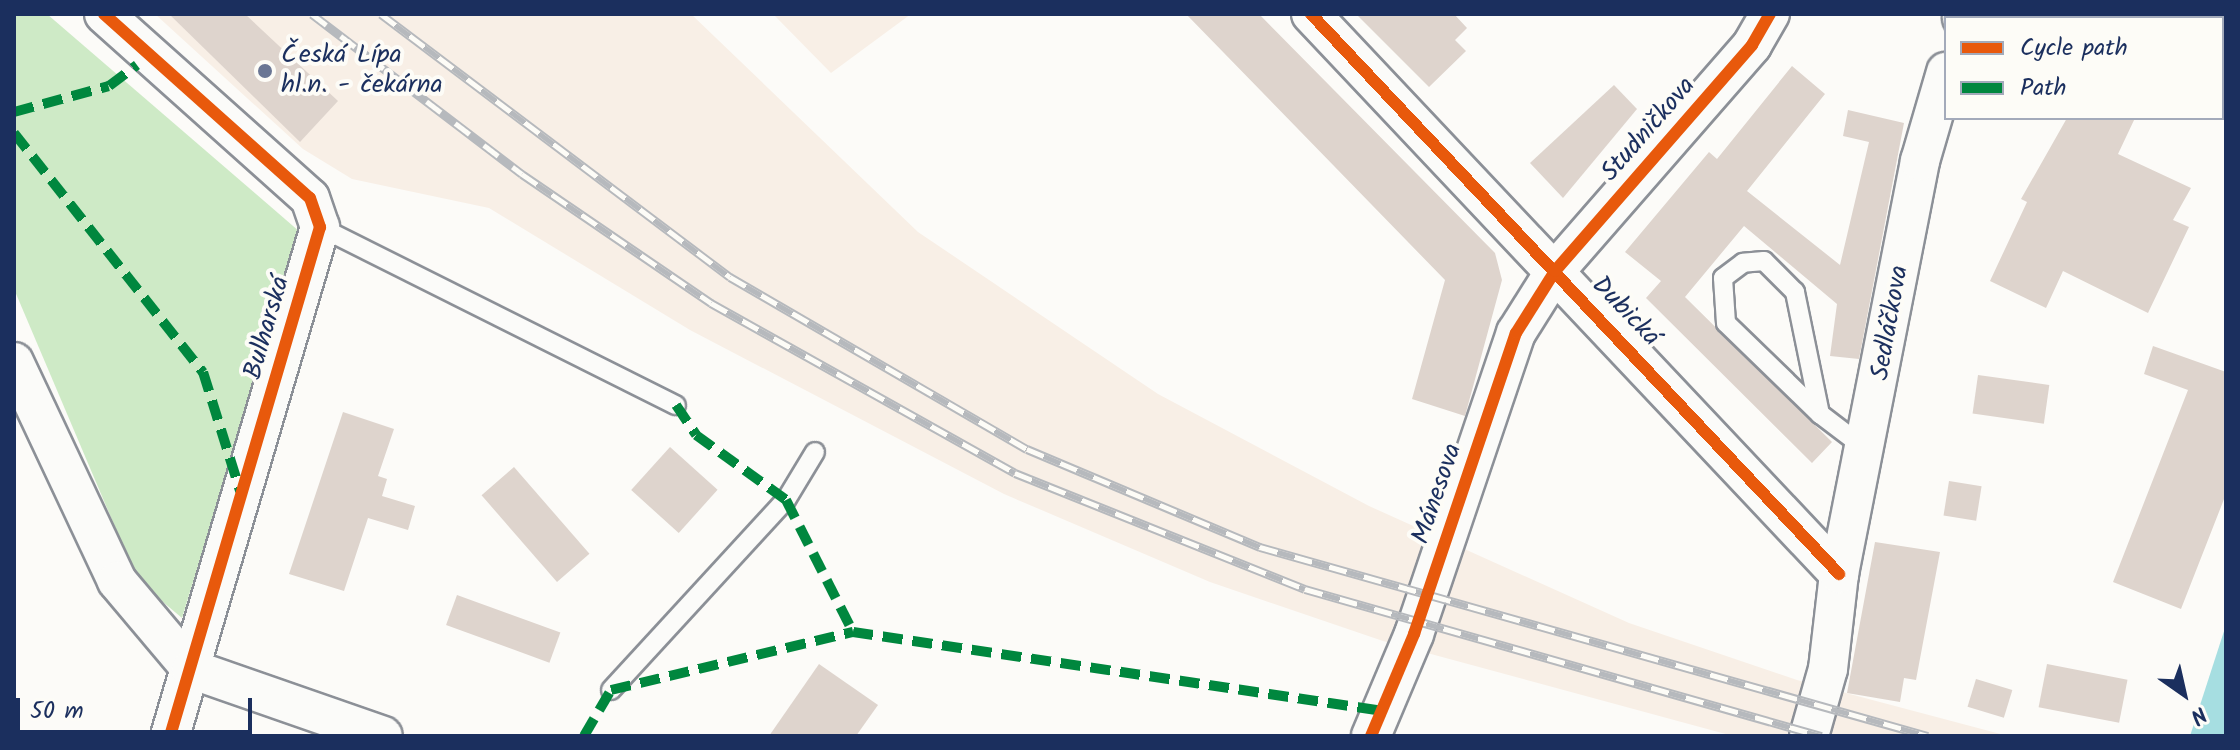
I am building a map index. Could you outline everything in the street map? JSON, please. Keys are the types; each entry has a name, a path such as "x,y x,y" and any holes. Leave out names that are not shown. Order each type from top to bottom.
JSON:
{"street":[{"path":"104,14 310,198 320,227"},
{"name":"Dubická","path":"1311,14 1839,574"},
{"name":"Studničkova","path":"1555,271 1752,45 1770,14"},
{"name":"Sedláčkova","path":"1839,574 1868,451 1920,161 1944,79"},
{"name":"Bulharská","path":"170,736 320,227"},
{"name":"Mánesova","path":"1371,736 1414,634 1516,333 1555,271"},
{"path":"14,362 117,581 191,669 383,736"},
{"path":"1809,736 1828,669 1839,574"}],"lane":[{"path":"320,227 676,405"},
{"path":"1820,414 1795,292 1764,261 1743,263 1723,278 1726,323 1820,414 1868,451"},
{"path":"611,690 786,500 815,452"}],"shaded area":[{"path":"155,14 691,14 918,232 1158,394 1369,506 1629,623 1797,680 2008,736 1733,736 1383,641 1210,582 1004,494 690,330 489,208 352,179 303,149"},
{"path":"773,14 911,14 831,73"}],"green space":[{"path":"14,14 47,14 300,232 182,618 138,581 14,289"}],"water":[{"path":"2226,625 2226,736 2190,736"}],"building":[{"name":"Česká Lípa hl.n. - čekárna","path":"169,14 245,14 338,101 300,142"},
{"path":"1186,14 1259,14 1495,253 1502,280 1465,416 1412,399 1445,280"},
{"path":"1356,14 1454,14 1467,28 1455,40 1466,51 1429,87"},
{"path":"1792,66 1825,94 1747,191 1840,265 1869,142 1843,136 1848,110 1904,123 1859,359 1830,356 1837,304 1744,226 1685,297 1832,442 1812,463 1646,298 1661,281 1625,252 1709,152 1717,159"},
{"path":"1614,85 1637,109 1563,198 1530,163"},
{"path":"2066,120 2134,120 2118,154 2191,188 2173,220 2189,227 2148,313 2063,271 2046,308 1990,281 2027,202 2021,199"},
{"path":"2153,346 2226,372 2226,494 2181,609 2113,582 2188,390 2144,374"},
{"path":"1978,375 2049,385 2044,424 1973,414"},
{"path":"343,412 394,429 378,476 387,479 382,496 415,506 408,530 368,518 344,591 289,574"},
{"path":"670,447 718,490 679,533 631,490"},
{"path":"514,467 589,554 557,582 482,495"},
{"path":"1949,481 1982,486 1976,521 1944,516"},
{"path":"1875,542 1940,552 1916,680 1904,678 1900,702 1847,693"},
{"path":"457,595 560,633 549,663 446,625"},
{"path":"819,664 878,705 856,736 769,736"},
{"path":"2047,664 2127,680 2119,723 2039,707"},
{"path":"1976,679 2012,690 2004,718 1968,707"}],"railway":[{"path":"312,14 522,174 711,303 1015,473 1305,589 1821,736"},
{"path":"381,14 730,277 1027,449 1260,547 1928,736"}],"marked path":[{"path":"14,112 109,86 137,65"},
{"path":"14,133 203,372 240,491"},
{"path":"676,405 696,435 786,500 853,632"},
{"path":"584,736 611,690 853,632 1383,711"}],"cycle path":[{"path":"104,14 310,198 320,227 170,736"},
{"path":"1311,14 1839,574"},
{"path":"1371,736 1414,634 1516,333 1555,271 1752,45 1770,14"}],"place":[{"name":"Česká Lípa hl.n. - čekárna","path":"265,71"}]}
